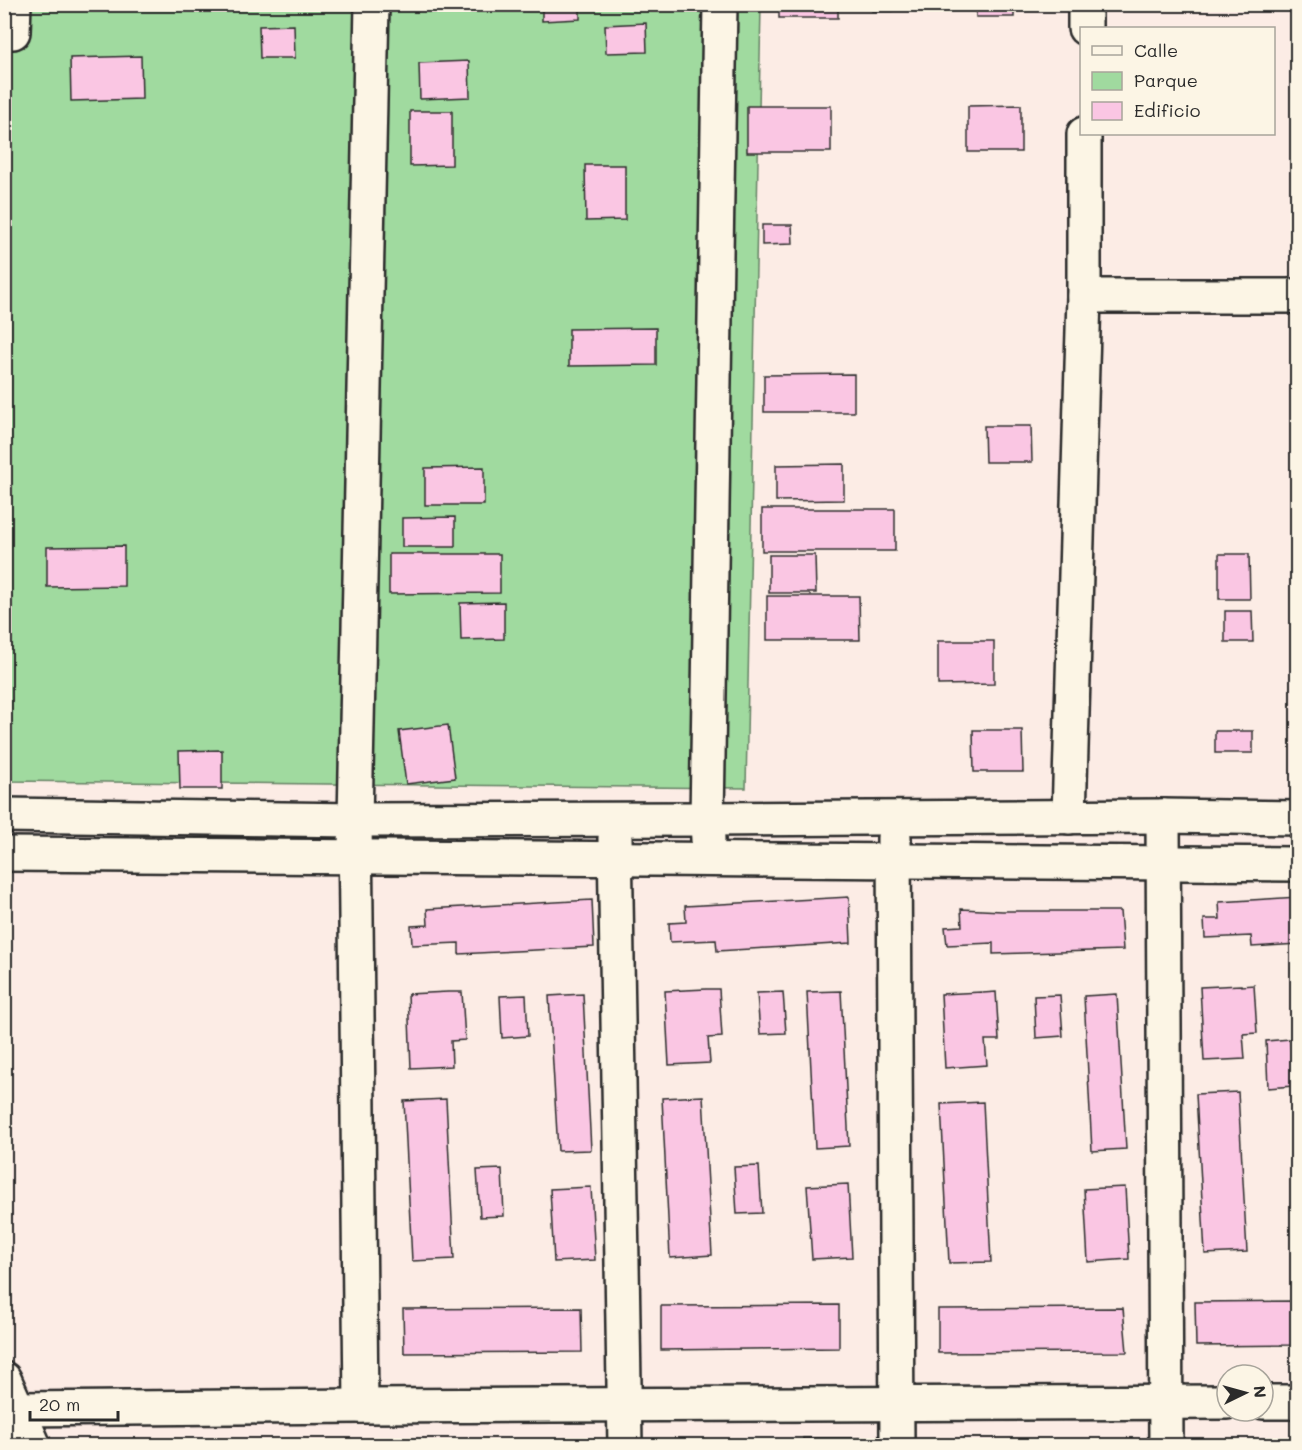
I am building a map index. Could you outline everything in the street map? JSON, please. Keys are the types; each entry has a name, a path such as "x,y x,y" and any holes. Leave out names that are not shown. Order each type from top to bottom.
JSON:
{"street":[{"path":"361,1406 355,820 372,4"},
{"path":"710,860 706,819 720,4"},
{"path":"1085,4 1085,27"},
{"path":"1069,817 1084,296 1084,135"},
{"path":"1084,296 1298,296"},
{"path":"4,814 355,820 1163,816 1298,818"},
{"path":"1163,816 1166,1446"},
{"path":"894,818 897,1446"},
{"path":"614,819 625,1446"},
{"path":"4,854 1298,864"},
{"path":"4,1379 34,1446"},
{"path":"18,1409 1215,1402"},
{"path":"1275,1402 1298,1402"}],"green space":[{"path":"5,5 761,5 746,788 5,781"}],"building":[{"path":"542,4 580,4 580,19 542,21"},
{"path":"779,4 838,4 838,18 779,18"},
{"path":"872,4 893,4 893,11 872,11"},
{"path":"976,4 1014,4 1014,17 976,17"},
{"path":"646,23 647,52 606,53 605,25"},
{"path":"294,25 295,58 260,58 259,26"},
{"path":"141,56 142,99 71,101 70,58"},
{"path":"469,61 470,97 420,99 419,63"},
{"path":"1021,105 1021,152 968,152 968,106"},
{"path":"747,106 831,106 831,152 747,152"},
{"path":"410,111 452,111 452,165 410,166"},
{"path":"585,165 625,165 625,220 586,221"},
{"path":"762,225 792,225 793,244 762,245"},
{"path":"656,328 656,365 569,366 569,329"},
{"path":"854,374 854,412 764,412 764,375"},
{"path":"984,426 1031,426 1032,462 985,462"},
{"path":"844,464 844,500 776,501 776,465"},
{"path":"484,467 484,505 425,505 425,468"},
{"path":"762,509 895,509 895,551 762,551"},
{"path":"455,517 455,547 402,547 402,518"},
{"path":"124,546 124,586 47,587 47,547"},
{"path":"389,554 500,554 500,593 389,594"},
{"path":"1219,554 1249,554 1250,599 1219,599"},
{"path":"769,555 815,555 816,593 769,593"},
{"path":"767,596 859,596 860,640 767,640"},
{"path":"504,602 504,639 461,640 460,603"},
{"path":"1225,611 1252,611 1253,642 1225,642"},
{"path":"938,641 994,641 994,684 938,685"},
{"path":"448,725 455,778 406,784 399,731"},
{"path":"973,730 1022,730 1023,772 974,772"},
{"path":"1215,731 1253,731 1253,753 1215,753"},
{"path":"222,750 222,789 180,789 179,751"},
{"path":"849,897 851,943 717,951 716,940 670,942 669,923 686,922 685,906"},
{"path":"1298,897 1298,944 1252,947 1251,936 1205,938 1204,919 1220,919 1219,902"},
{"path":"592,900 594,947 459,954 459,943 412,945 411,926 428,925 427,909"},
{"path":"961,909 1120,911 1123,950 993,954 993,943 947,945 945,927 962,926"},
{"path":"1292,968 1298,968 1298,995 1295,995"},
{"path":"1254,985 1257,1033 1243,1034 1245,1059 1204,1061 1200,987"},
{"path":"719,989 722,1037 708,1038 710,1063 669,1065 665,991"},
{"path":"841,991 849,1146 815,1148 807,992"},
{"path":"462,992 465,1040 451,1041 452,1066 411,1068 408,994"},
{"path":"783,992 786,1033 760,1034 757,993"},
{"path":"996,992 999,1040 985,1040 987,1065 945,1068 941,994"},
{"path":"583,994 591,1150 558,1151 549,996"},
{"path":"1117,994 1126,1149 1092,1151 1084,996"},
{"path":"526,995 528,1036 502,1038 500,996"},
{"path":"1060,995 1063,1036 1036,1038 1034,996"},
{"path":"1290,1039 1293,1086 1268,1088 1266,1041"},
{"path":"1238,1092 1247,1252 1205,1254 1196,1094"},
{"path":"703,1096 712,1255 670,1258 662,1098"},
{"path":"446,1099 454,1259 412,1261 404,1101"},
{"path":"983,1102 991,1262 949,1263 941,1104"},
{"path":"759,1166 762,1213 737,1214 734,1167"},
{"path":"502,1169 504,1216 480,1217 477,1170"},
{"path":"848,1184 852,1257 812,1259 807,1186"},
{"path":"591,1187 595,1260 554,1262 550,1189"},
{"path":"1125,1187 1129,1259 1088,1262 1084,1189"},
{"path":"1298,1301 1298,1345 1196,1346 1195,1302"},
{"path":"839,1305 839,1348 661,1350 661,1306"},
{"path":"581,1308 582,1352 404,1353 403,1309"},
{"path":"1123,1308 1127,1352 938,1353 938,1309"},
{"path":"803,1438 861,1438 861,1446 803,1446"}]}
